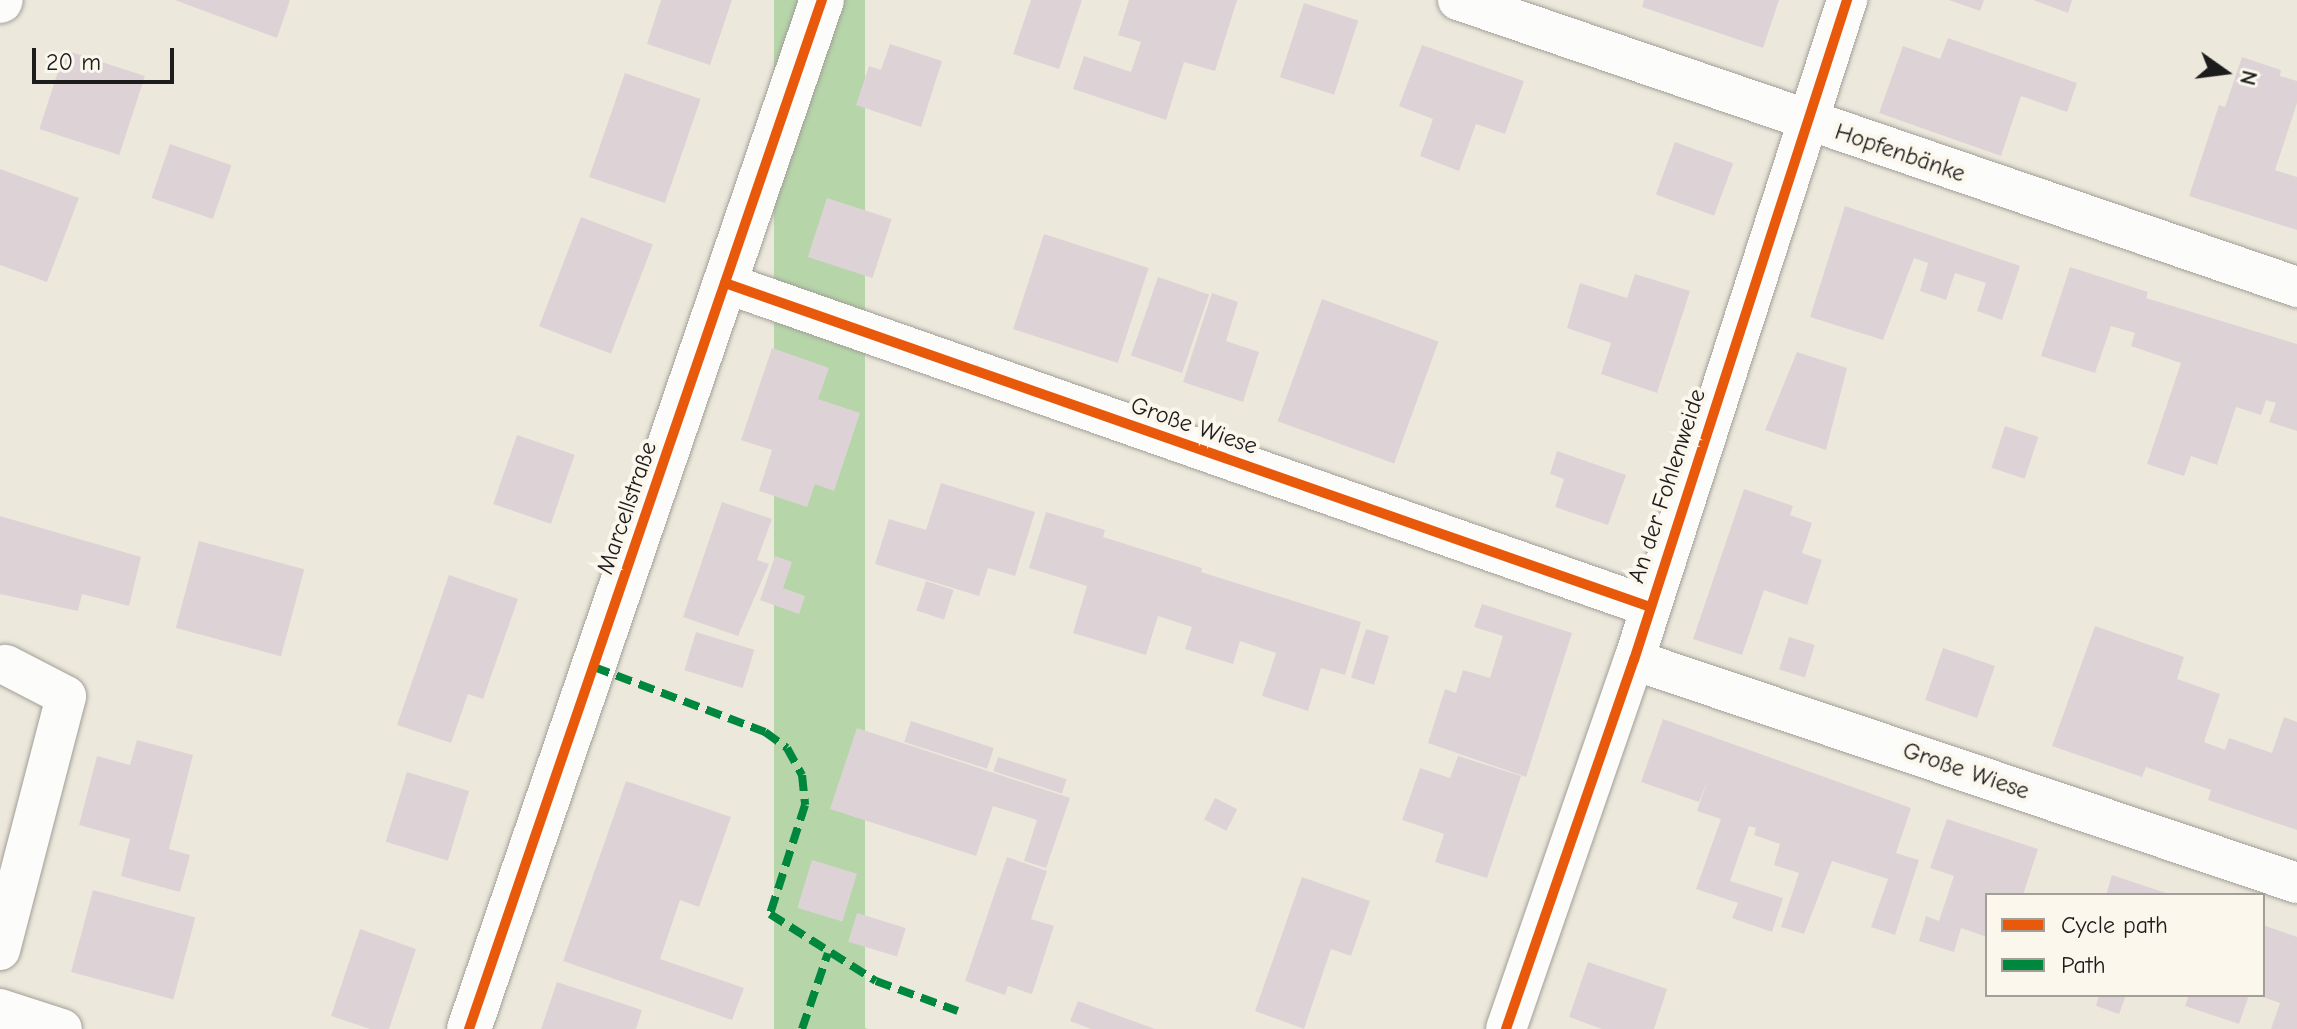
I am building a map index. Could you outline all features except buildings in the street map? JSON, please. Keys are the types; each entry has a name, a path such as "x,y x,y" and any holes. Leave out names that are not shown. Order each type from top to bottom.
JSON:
{"street":[{"name":"Marcellstraße","path":"469,1029 822,0"},
{"name":"Hopfenbänke","path":"1458,0 2297,287"},
{"name":"An der Fohlenweide","path":"1506,1029 1634,660 1805,121 1847,0"},
{"name":"Große Wiese","path":"725,283 1650,607"},
{"name":"Große Wiese","path":"1634,660 2297,883"},
{"path":"0,950 66,696 6,665"},
{"path":"0,1009 62,1029"}],"green space":[{"path":"774,0 865,0 865,1029 774,1029"},
{"path":"821,1013 868,1029 815,1029"}],"marked path":[{"path":"594,667 765,732 787,748 802,775 805,805 770,914 876,981 958,1011"},
{"path":"802,1029 828,953"}],"cycle path":[{"path":"469,1029 822,0"},
{"path":"1506,1029 1634,660 1847,0"},
{"path":"725,283 1650,607"}]}
